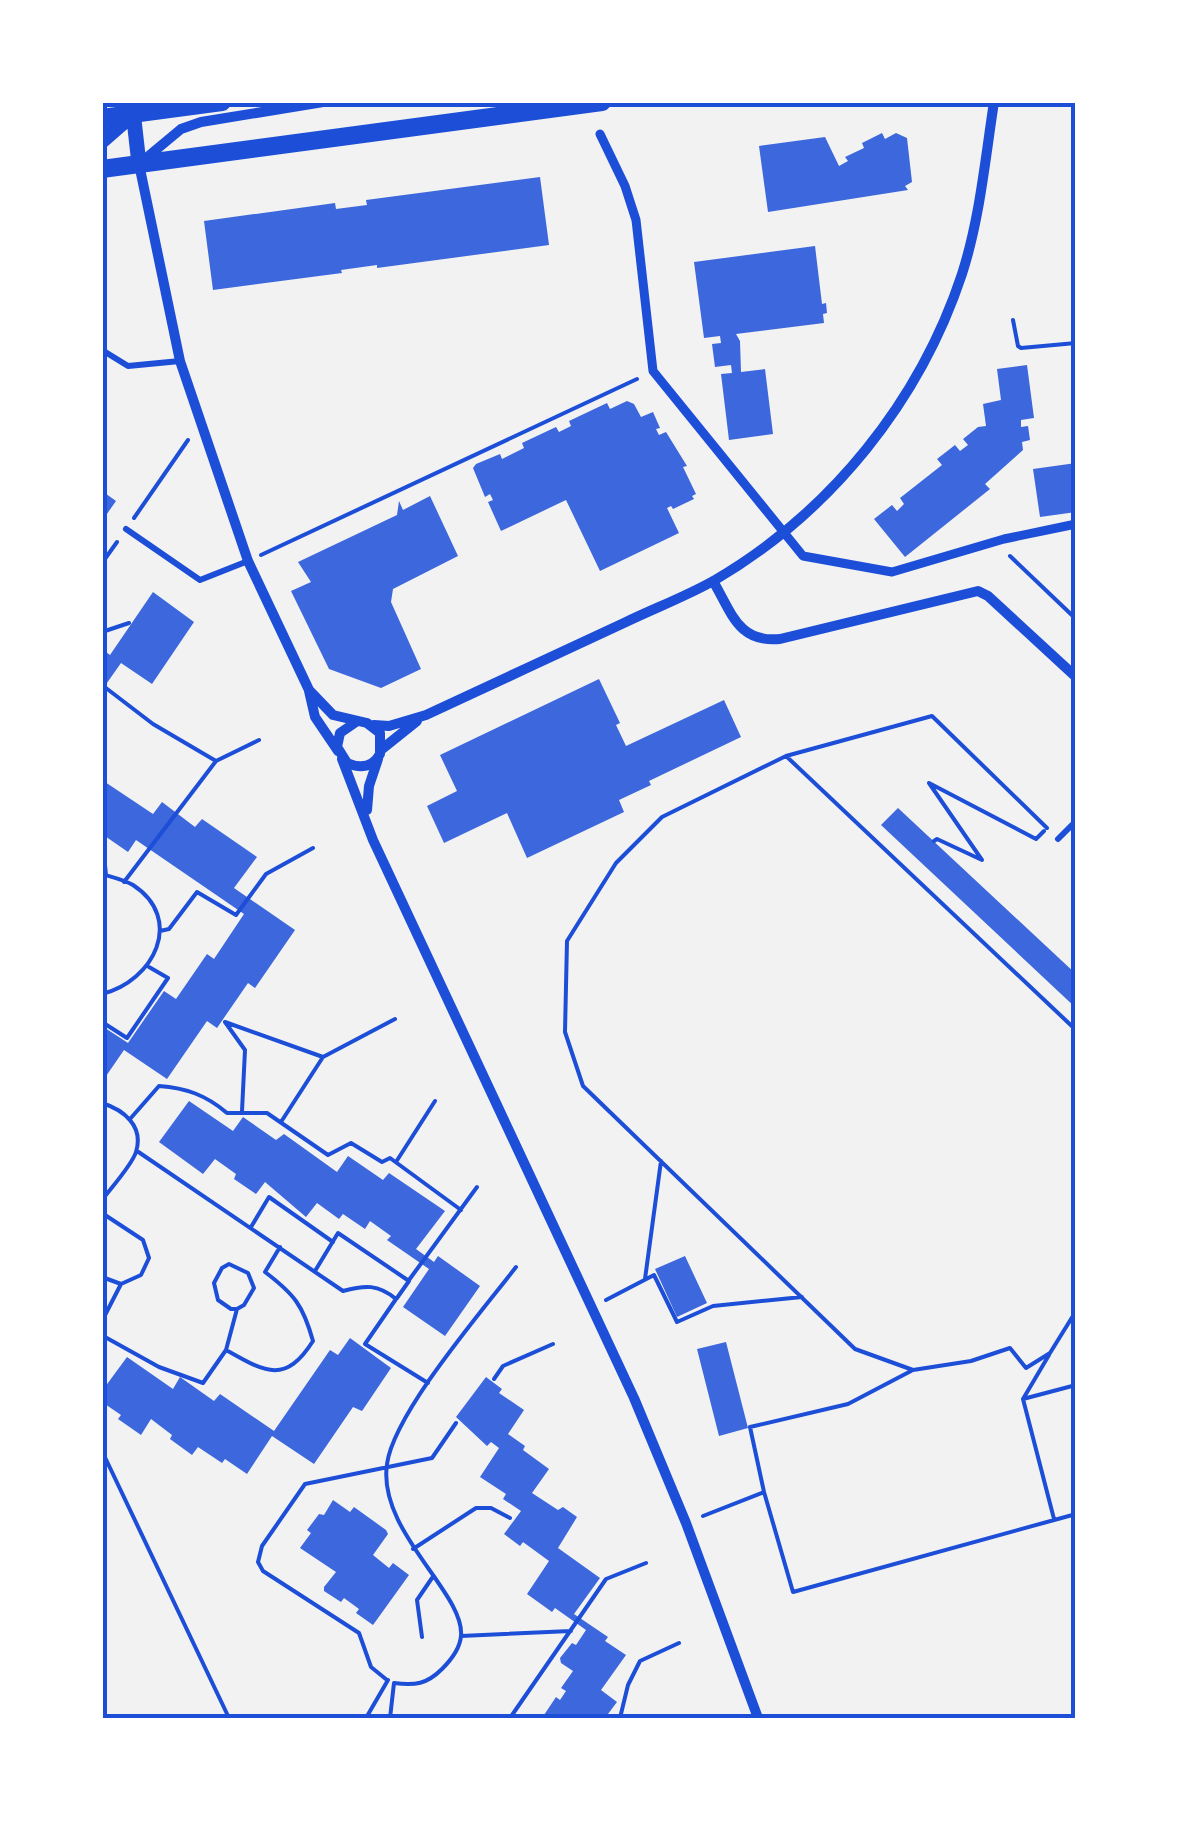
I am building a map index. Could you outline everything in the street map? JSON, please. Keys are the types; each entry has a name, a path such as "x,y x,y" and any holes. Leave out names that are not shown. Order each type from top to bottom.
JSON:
{"main road":[{"path":"102,118 132,108 222,102"},
{"path":"102,169 602,102"}],"street":[{"path":"139,164 181,128 323,102"},
{"path":"309,690 333,714 356,722 389,726 426,715 713,581 782,533 841,479 872,442 926,361 950,310 968,252 994,102"},
{"path":"102,141 132,108"},
{"path":"132,108 139,164 180,361 248,561 309,690 315,717 341,756 370,831 593,1306 686,1523 758,1718"},
{"path":"600,134 634,211 654,371 806,558 884,572 1004,538 1076,524"},
{"path":"713,581 745,632 759,640 780,639 978,591 1076,677"},
{"path":"341,756 360,767 426,715"},
{"path":"341,756 340,733 356,722"},
{"path":"370,831 368,786 382,738 372,725"}],"lane":[{"path":"102,350 128,366 140,368 180,361"},
{"path":"126,529 200,580 248,561"},
{"path":"1058,839 1076,821"}],"path":[{"path":"1013,320 1018,346 1022,348 1076,343"},
{"path":"248,561 654,371"},
{"path":"102,563 200,424"},
{"path":"1004,538 1008,554 1076,618"},
{"path":"102,632 129,623"},
{"path":"102,685 153,724 216,761"},
{"path":"912,1370 856,1348 583,1086 565,1032 566,941 616,863 662,817 786,756 932,716 1058,839"},
{"path":"124,882 216,761 259,740"},
{"path":"786,756 1076,1030"},
{"path":"934,842 937,839 982,860 929,783 1036,839 1047,828"},
{"path":"102,994 130,984 149,967 160,931 153,907 134,886 104,874 103,846"},
{"path":"160,931 169,929 197,892 236,914 266,874 313,848"},
{"path":"102,1022 127,1038 168,978 149,967"},
{"path":"281,1122 324,1057 395,1019"},
{"path":"242,1114 244,1050 225,1022 324,1057"},
{"path":"130,1119 159,1086 182,1088 212,1100 227,1113 266,1113 328,1155 351,1143 382,1162 390,1158 461,1210"},
{"path":"396,1162 435,1101"},
{"path":"102,1103 124,1112 135,1124 137,1151 102,1200"},
{"path":"137,1151 342,1291 364,1286 383,1288 396,1299"},
{"path":"645,1280 661,1161"},
{"path":"429,1383 365,1344 477,1187"},
{"path":"251,1228 270,1197 333,1242"},
{"path":"102,1213 143,1240 149,1258 141,1276 122,1284 102,1320"},
{"path":"315,1271 338,1233 409,1281"},
{"path":"252,1282 265,1272 280,1247"},
{"path":"229,1264 248,1273 254,1288 237,1308 231,1309 218,1300 214,1292 217,1275 229,1264"},
{"path":"456,1423 432,1458 386,1465 305,1484 262,1546 258,1562 263,1571 359,1633 371,1667 394,1683 413,1686 429,1681 452,1659 461,1636 455,1610 402,1532 386,1484 386,1465 394,1437 429,1383 516,1267"},
{"path":"226,1350 264,1372 283,1370 301,1360 313,1340 306,1316 293,1294 265,1272"},
{"path":"593,1306 654,1275 677,1322 714,1306 802,1297"},
{"path":"102,1277 122,1284"},
{"path":"102,1328 106,1338 159,1366 204,1383 226,1350 237,1308"},
{"path":"1054,1520 1023,1399 1076,1311"},
{"path":"494,1380 503,1366 552,1344"},
{"path":"1050,1353 1026,1368 1010,1348 972,1361 912,1370 848,1404 750,1427 793,1592 1076,1514"},
{"path":"1023,1399 1076,1385"},
{"path":"102,1451 230,1718"},
{"path":"686,1523 764,1492"},
{"path":"414,1548 476,1508 491,1508 510,1518"},
{"path":"510,1718 606,1579 646,1563"},
{"path":"422,1637 417,1600 432,1578"},
{"path":"461,1636 571,1631"},
{"path":"620,1718 628,1685 640,1660 679,1644"},
{"path":"366,1718 387,1680"},
{"path":"390,1718 394,1683"}],"building":[{"path":"882,133 885,139 896,133 907,138 912,182 905,186 908,190 768,212 759,146 825,137 839,166 848,161 845,157 864,148 862,143"},
{"path":"540,177 549,245 377,265 213,290 204,221 335,203 336,209 367,205 366,200"},
{"path":"815,246 822,304 826,303 824,323 736,334 740,341 741,372 765,369 773,434 729,440 721,374 732,373 731,365 715,367 712,344 721,343 720,336 704,338 694,262"},
{"path":"1027,365 1034,418 1021,420 1021,427 1028,426 1030,440 1022,442 1023,450 985,484 990,489 905,557 874,519 892,505 897,511 904,504 900,498 942,465 937,459 955,445 960,451 968,445 963,439 978,427 986,426 983,404 1001,400 997,369"},
{"path":"627,401 634,404 641,417 653,412 659,435 666,432 687,466 683,467 696,494 694,499 667,508 679,533 600,571 566,500 501,531 488,502 493,500 490,494 485,497 473,468 476,464 500,454 502,459 524,448 522,443 556,427 559,432 571,426 569,421 607,403 610,409"},
{"path":"1076,463 1076,512 1040,517 1033,469"},
{"path":"102,491 116,501 102,521"},
{"path":"430,496 458,556 393,589 391,602 421,669 381,688 329,669 291,591 311,582 298,562 397,515 399,501 403,510"},
{"path":"153,592 194,622 152,684 121,663 102,690 102,649 110,655"},
{"path":"599,679 620,723 616,725 626,746 724,700 741,737 649,781 651,785 619,800 624,812 527,858 507,813 444,843 427,806 457,791 440,755"},
{"path":"102,780 153,814 162,802 195,827 202,819 257,857 234,888 295,930 255,988 248,983 217,1028 207,1021 167,1079 124,1050 102,1082 102,1026 128,1043 164,991 176,999 207,954 214,959 244,914 136,840 128,852 102,834"},
{"path":"898,808 1076,974 1076,1008 881,825"},
{"path":"189,1101 233,1131 243,1117 276,1140 284,1134 337,1172 348,1156 383,1180 389,1173 445,1211 416,1249 434,1262 438,1256 480,1286 445,1336 403,1307 429,1269 387,1240 391,1236 370,1221 365,1229 343,1214 339,1219 317,1203 306,1217 265,1182 256,1194 215,1159 203,1174 159,1142"},
{"path":"685,1256 707,1303 677,1317 655,1269"},
{"path":"350,1338 391,1368 362,1411 353,1407 314,1464 272,1436 247,1474 198,1447 192,1455 151,1419 141,1435 102,1402 102,1391 127,1357 173,1389 180,1377 214,1401 220,1394 274,1431 330,1350 338,1355"},
{"path":"726,1342 748,1428 719,1436 697,1349"},
{"path":"486,1377 502,1389 499,1393 524,1410 508,1434 549,1469 532,1493 577,1517 558,1548 600,1578 574,1614 626,1655 601,1690 617,1702 605,1718 542,1718 556,1697 560,1700 566,1691 561,1688 573,1671 560,1658 586,1630 527,1594 549,1561 504,1534 521,1511 503,1499 506,1494 480,1477 499,1448 491,1442 487,1446 456,1417"},
{"path":"333,1500 350,1512 354,1507 386,1530 388,1534 373,1555 389,1568 393,1563 409,1575 373,1625 344,1598 341,1602 324,1591 336,1572 300,1548 311,1533 307,1530 319,1514 324,1515"}]}
